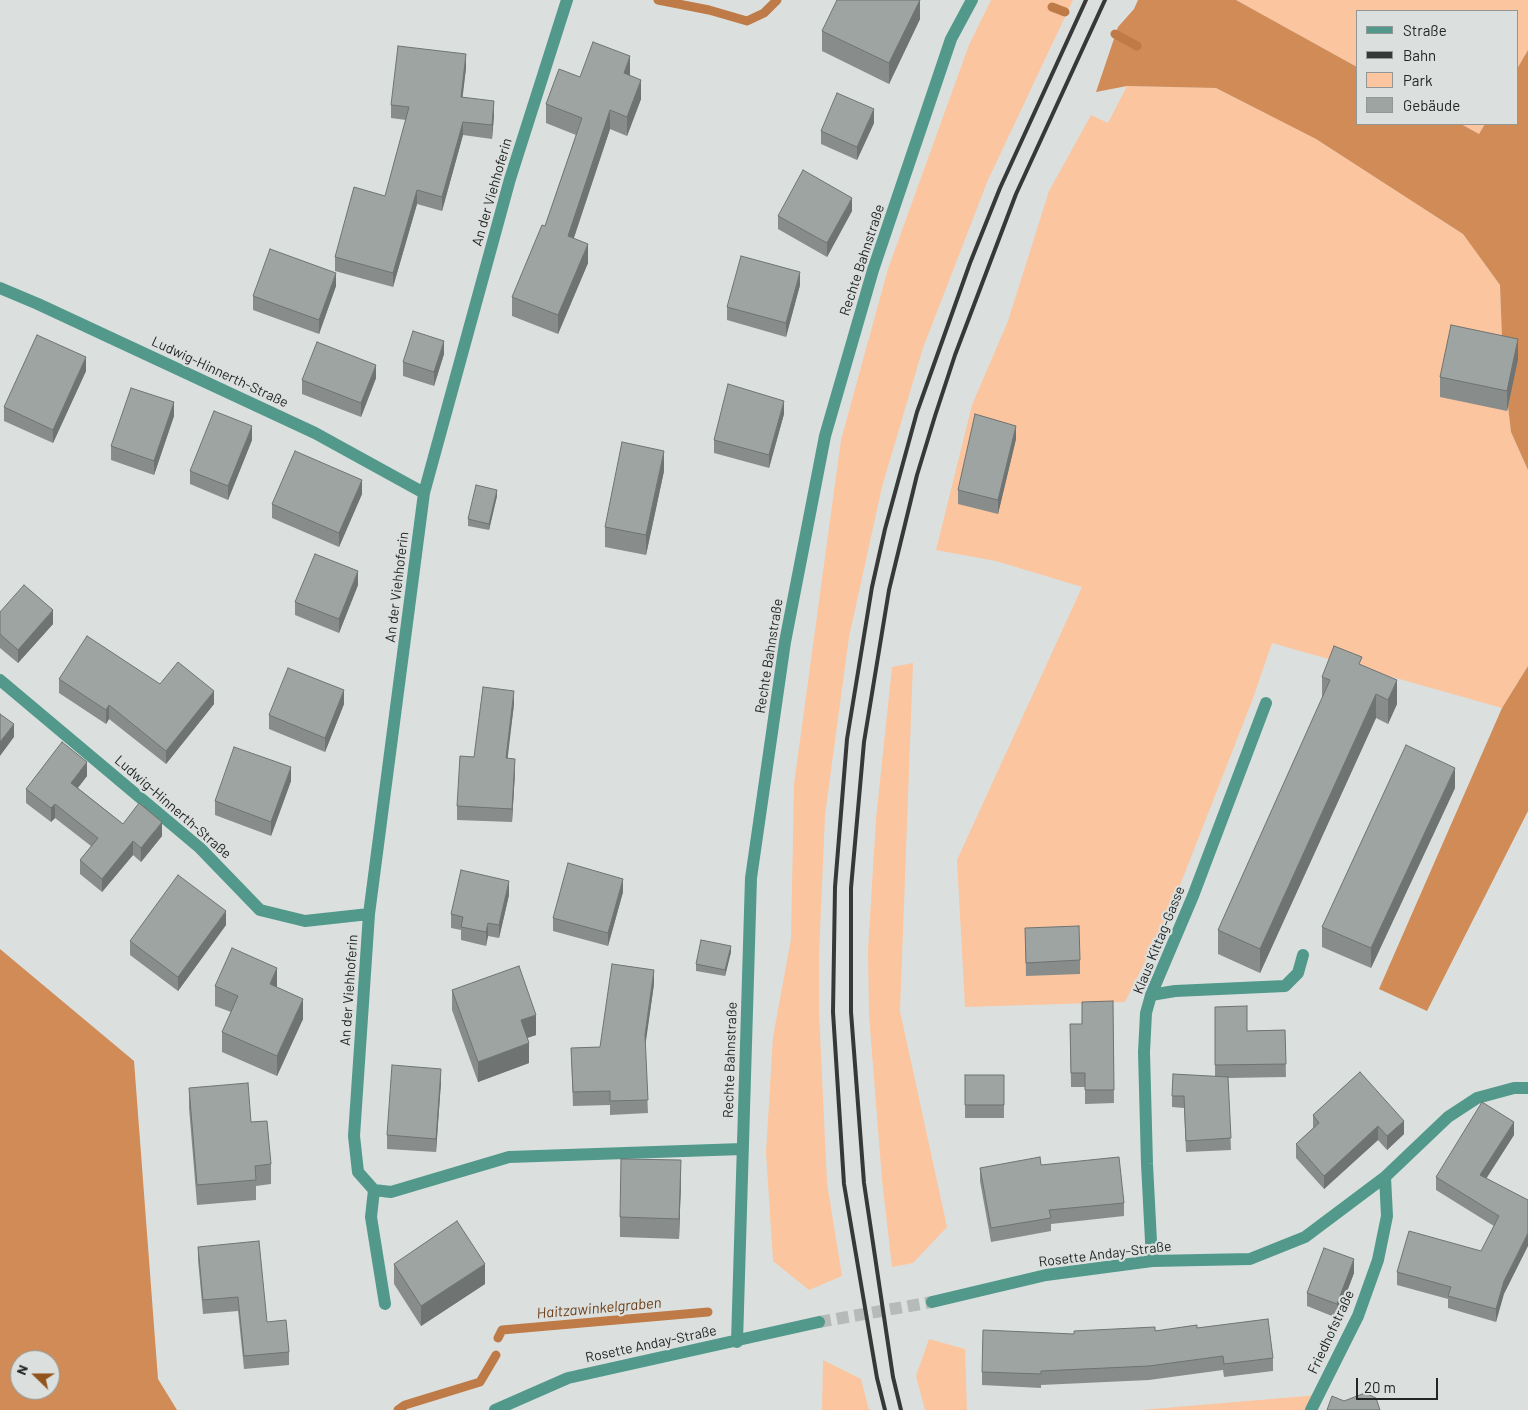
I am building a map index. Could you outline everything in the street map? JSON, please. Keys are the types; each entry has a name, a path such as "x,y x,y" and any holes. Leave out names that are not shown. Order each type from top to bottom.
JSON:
{"street":[{"name":"An der Viehhoferin","path":"374,1190 358,1172 354,1136 369,914 424,493 510,179 567,0"},
{"name":"Rechte Bahnstraße","path":"737,1342 751,878 785,642 825,436 873,270 952,40 972,0"},
{"name":"Ludwig-Hinnerth-Straße","path":"0,288 315,433 424,493"},
{"name":"Ludwig-Hinnerth-Straße","path":"0,680 200,848 260,910 305,921 369,914"},
{"name":"Klaus Kittag-Gasse","path":"1152,1261 1144,1052 1146,1013 1151,994 1194,896 1266,703"},
{"path":"1151,994 1284,986 1298,972 1303,955"},
{"name":"Rosette Anday-Straße","path":"932,1302 1046,1276 1152,1261 1250,1259 1305,1238 1385,1177 1448,1117 1476,1098 1514,1088 1528,1088"},
{"path":"385,1304 372,1217 374,1190 391,1192 509,1157 742,1150"},
{"name":"Friedhofstraße","path":"1311,1410 1358,1316 1378,1260 1387,1216 1385,1177"},
{"name":"Rosette Anday-Straße","path":"495,1410 568,1378 737,1342 819,1322"}],"green space":[{"path":"991,0 1073,0 988,180 923,348 882,487 849,637 825,815 819,955 819,1012 827,1183 842,1276 809,1290 773,1261 766,1152 773,1037 791,939 794,784 841,440 888,269 969,45"},
{"path":"1236,0 1528,0 1528,50 1518,67 1518,10 1356,10 1356,66"},
{"path":"1127,86 1216,88 1316,139 1463,234 1500,285 1503,364 1511,432 1528,470 1528,666 1502,708 1272,643 1252,701 1168,916 1125,1002 965,1007 957,860 1082,587 996,561 936,550 972,405 1008,321 1049,191 1091,115 1108,123"},
{"path":"1463,125 1484,125 1479,134"},
{"path":"913,663 900,1011 947,1227 913,1263 892,1267 882,1180 869,1015 868,950 876,819 892,667"},
{"path":"929,1339 965,1349 967,1410 925,1410 916,1376"},
{"path":"823,1360 861,1379 869,1410 822,1410"},
{"path":"1318,1395 1311,1410 1141,1410"}],"shaded area":[{"path":"1138,0 1236,0 1356,66 1356,125 1463,125 1479,134 1484,125 1518,125 1518,67 1528,50 1528,470 1511,432 1503,364 1500,285 1463,234 1316,139 1216,88 1127,86 1096,92 1118,27 1134,9"},
{"path":"1528,666 1528,811 1427,1011 1379,989 1502,708"},
{"path":"0,949 134,1061 158,1379 177,1410 0,1410"}],"building":[{"path":"837,0 920,0 889,63 822,31"},
{"path":"593,42 630,56 624,73 641,80 627,117 610,110 568,236 588,244 558,315 512,297 542,225 545,226 582,118 546,104 559,69 580,77"},
{"path":"398,46 466,54 461,97 494,101 492,125 463,122 442,197 417,190 393,273 335,257 354,187 385,196 409,107 391,105"},
{"path":"837,93 874,109 857,147 821,131"},
{"path":"803,170 852,198 827,243 778,216"},
{"path":"270,249 336,273 319,320 253,296"},
{"path":"741,256 800,272 786,323 727,307"},
{"path":"1451,325 1518,339 1507,391 1440,377"},
{"path":"413,331 444,341 434,372 403,362"},
{"path":"37,335 86,357 53,430 4,407"},
{"path":"317,342 376,365 361,403 302,380"},
{"path":"728,384 784,401 769,455 714,440"},
{"path":"131,388 174,402 154,461 111,446"},
{"path":"214,411 252,426 228,486 190,471"},
{"path":"975,414 1016,426 998,500 958,490"},
{"path":"622,442 664,451 646,535 605,527"},
{"path":"295,451 362,480 339,533 272,504"},
{"path":"476,485 497,490 489,524 468,519"},
{"path":"315,554 358,571 339,619 295,602"},
{"path":"24,585 53,610 18,650 0,634 0,612"},
{"path":"87,636 160,684 178,662 214,691 166,751 109,705 106,710 59,679"},
{"path":"1334,646 1362,657 1359,664 1397,680 1388,700 1376,694 1260,949 1218,930 1330,680 1322,677"},
{"path":"288,668 344,690 325,738 269,715"},
{"path":"483,687 514,691 506,758 515,759 512,809 457,806 460,756 474,757"},
{"path":"0,714 14,724 0,742"},
{"path":"62,742 87,762 71,783 123,824 139,803 162,822 141,848 133,841 102,879 80,860 98,838 55,804 51,808 26,789"},
{"path":"1406,745 1455,768 1371,948 1322,927"},
{"path":"234,747 291,767 271,822 215,801"},
{"path":"568,863 623,879 608,933 553,918"},
{"path":"461,870 509,881 499,925 488,923 486,932 461,927 463,917 451,914"},
{"path":"178,875 226,911 178,977 130,941"},
{"path":"1079,926 1080,960 1026,963 1025,928"},
{"path":"701,940 731,946 725,970 696,964"},
{"path":"232,948 277,968 270,984 303,999 277,1056 222,1032 238,996 215,986"},
{"path":"612,964 654,970 645,1035 648,1100 610,1101 610,1091 573,1092 571,1048 600,1047"},
{"path":"519,966 536,1015 521,1020 529,1043 478,1062 452,990"},
{"path":"1113,1001 1114,1090 1085,1090 1085,1073 1071,1073 1070,1024 1082,1024 1082,1002"},
{"path":"1247,1006 1247,1031 1285,1030 1286,1064 1215,1065 1215,1007"},
{"path":"392,1065 441,1069 436,1139 387,1135"},
{"path":"1360,1072 1404,1121 1387,1136 1378,1126 1324,1176 1296,1144 1319,1123 1313,1115"},
{"path":"1173,1074 1228,1077 1231,1138 1186,1141 1184,1096 1172,1096"},
{"path":"965,1075 1004,1075 1004,1105 965,1105"},
{"path":"248,1083 251,1122 267,1121 271,1164 255,1166 256,1180 197,1185 189,1088"},
{"path":"1482,1102 1514,1122 1480,1175 1528,1200 1528,1233 1504,1281 1496,1309 1448,1296 1451,1287 1397,1272 1409,1231 1481,1251 1499,1216 1436,1177"},
{"path":"1040,1157 1041,1165 1119,1157 1124,1203 1049,1210 1051,1218 991,1228 980,1168"},
{"path":"621,1159 681,1160 679,1219 620,1217"},
{"path":"457,1221 485,1264 421,1306 394,1264"},
{"path":"259,1241 267,1322 286,1320 289,1352 244,1356 238,1297 203,1300 198,1247"},
{"path":"1324,1248 1354,1259 1337,1304 1307,1293"},
{"path":"1268,1319 1273,1358 1224,1364 1223,1356 1149,1366 1041,1371 1041,1374 982,1372 983,1330 1074,1334 1074,1331 1155,1327 1155,1331 1197,1325 1197,1328"},
{"path":"1365,1393 1376,1398 1380,1410 1327,1410 1332,1396 1344,1401"}],"waterway":[{"path":"658,0 709,10 747,21 764,13 777,0"},
{"path":"1052,7 1065,12"},
{"path":"1115,34 1137,46"},
{"name":"Haitzawinkelgraben","path":"498,1338 502,1330 708,1312"},
{"name":"Haitzawinkelgraben","path":"398,1410 405,1405 480,1382 496,1355"}],"tunnel":[{"path":"819,1322 932,1302"}],"railway":[{"path":"885,1410 877,1378 844,1184 833,1012 835,887 847,739 872,587 885,529 917,412 970,263 1000,188 1086,0"},
{"path":"901,1410 893,1377 864,1183 851,1012 851,888 864,742 889,590 917,475 935,416 955,355 1016,194 1105,0"}]}
